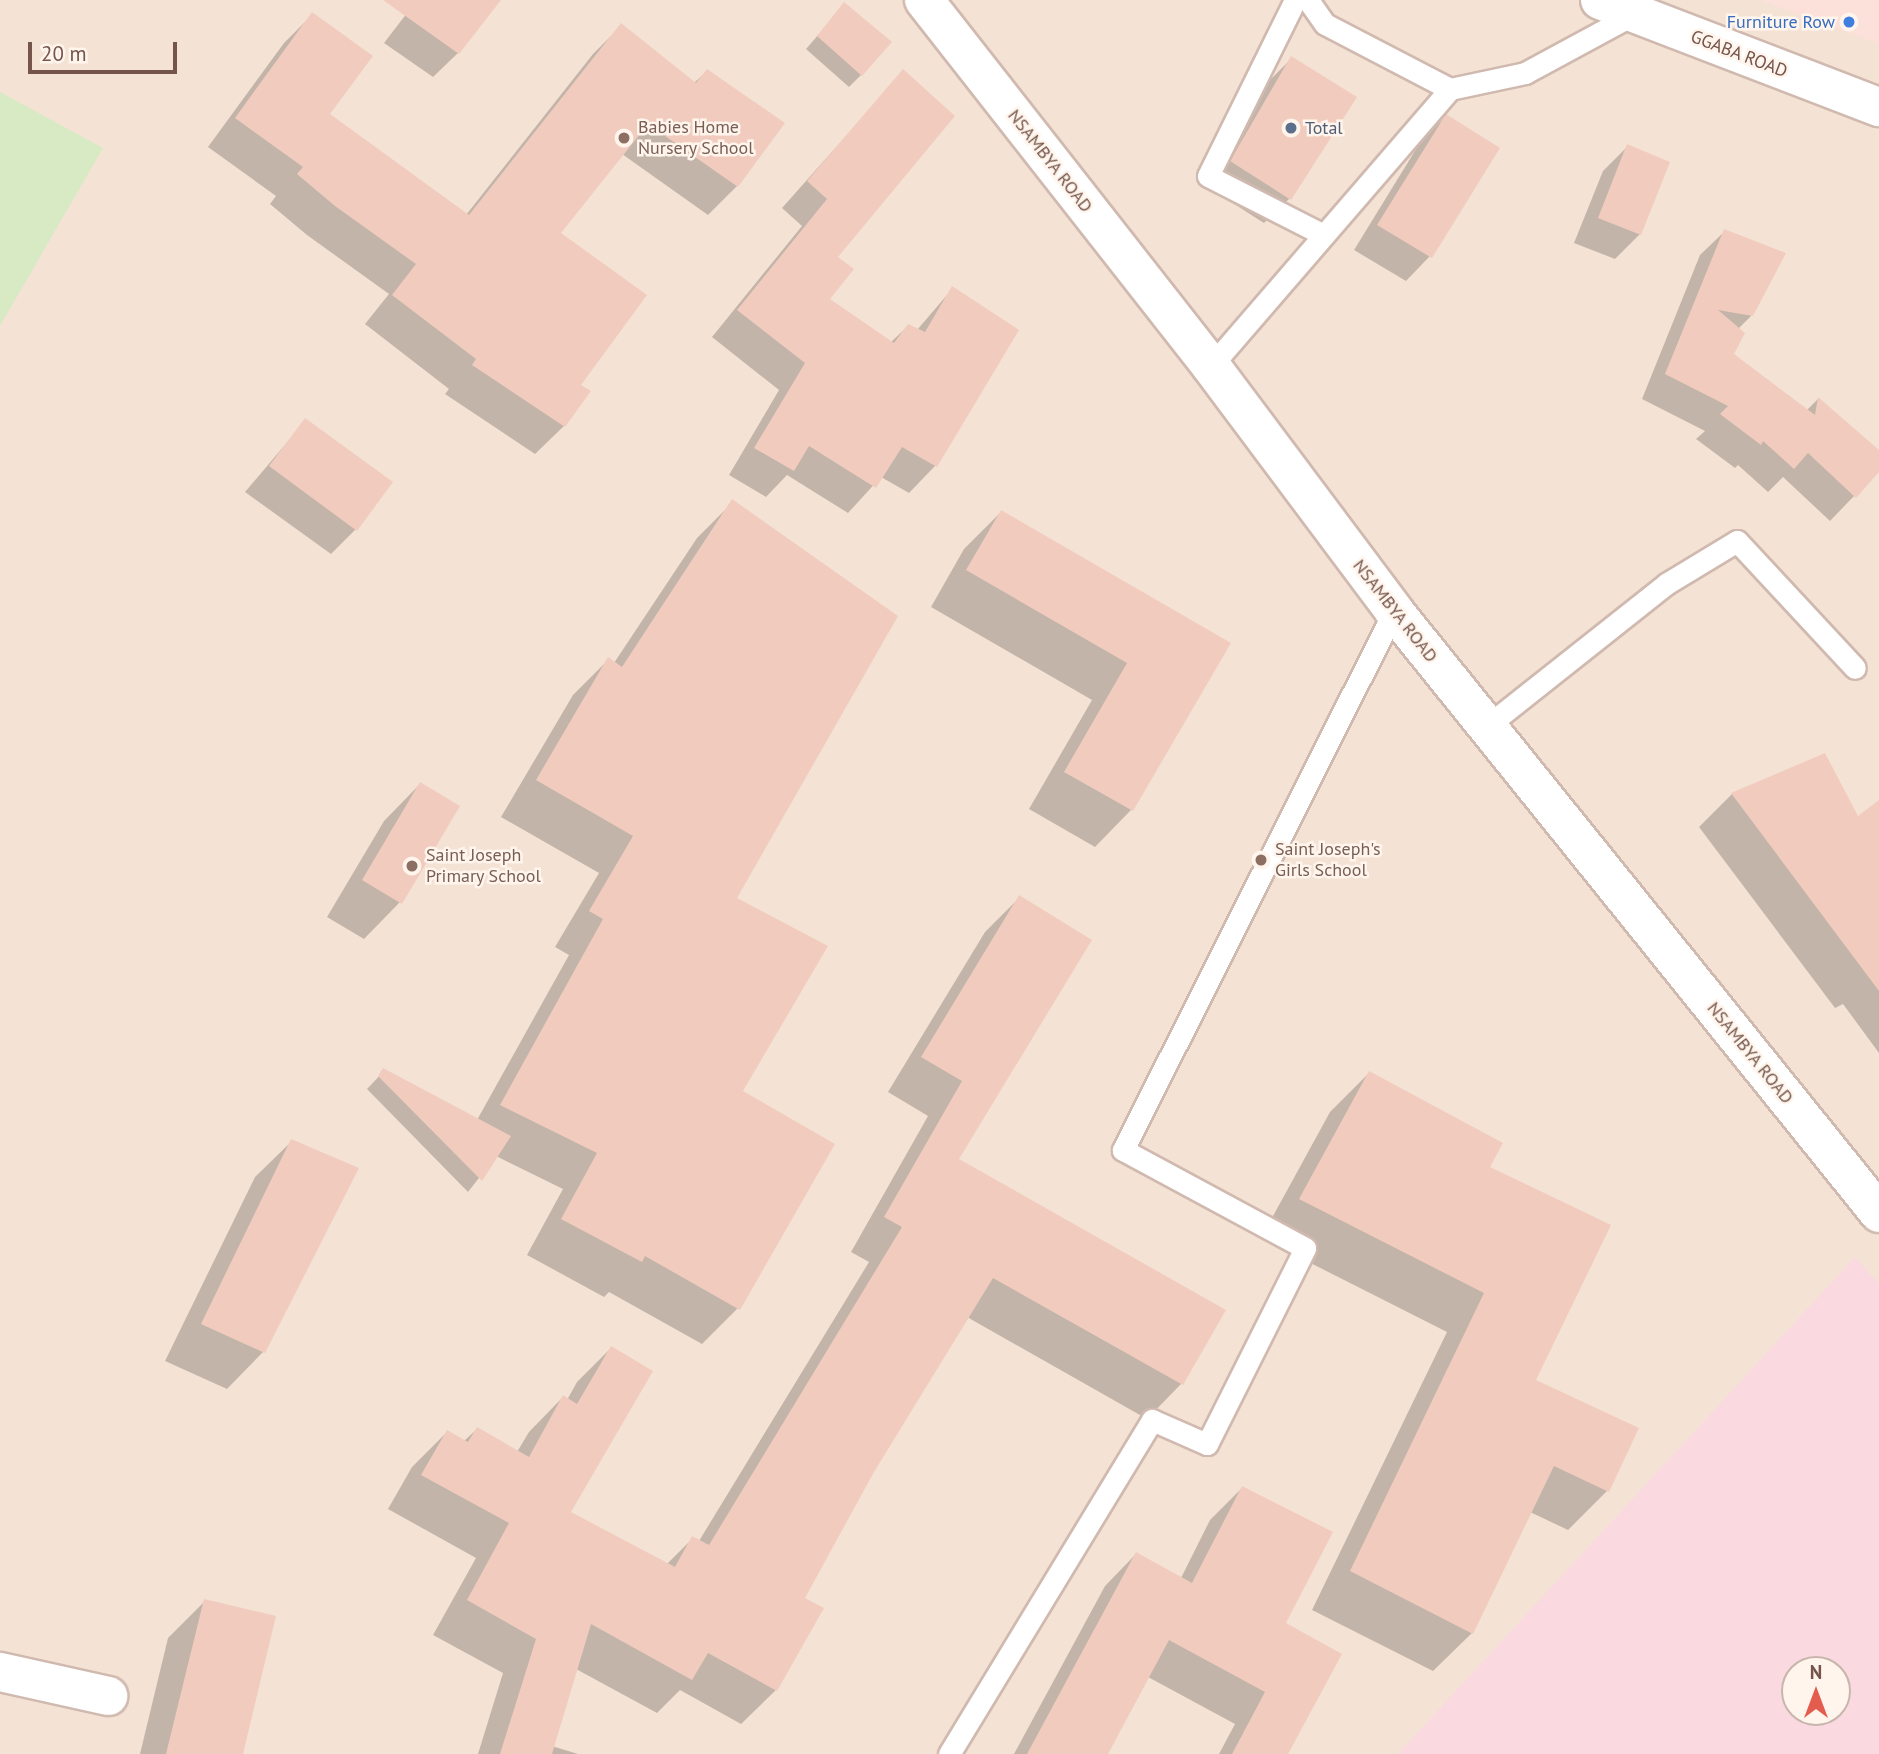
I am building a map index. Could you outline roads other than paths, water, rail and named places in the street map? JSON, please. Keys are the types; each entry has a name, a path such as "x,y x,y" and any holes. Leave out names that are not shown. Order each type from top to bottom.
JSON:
{"main road":[{"name":"NSAMBYA ROAD","path":"924,0 1211,366 1394,611 1879,1213"},
{"name":"GGABA ROAD","path":"1617,7 1879,107"},
{"path":"0,1672 108,1696"}],"lane":[{"path":"1295,0 1208,176 1324,235"},
{"path":"1308,0 1325,24 1450,89"},
{"path":"1211,366 1450,89 1525,73 1617,7"},
{"path":"1487,726 1666,584 1737,541 1855,668"},
{"path":"949,1754 1152,1420 1208,1444 1305,1248 1123,1150 1394,611"}],"place":[{"name":"Furniture Row","path":"1849,22"},
{"name":"Total","path":"1291,128"},
{"name":"Babies Home Nursery School","path":"624,138"},
{"name":"Saint Joseph's Girls School","path":"1261,860"},
{"name":"Saint Joseph Primary School","path":"412,866"}]}
